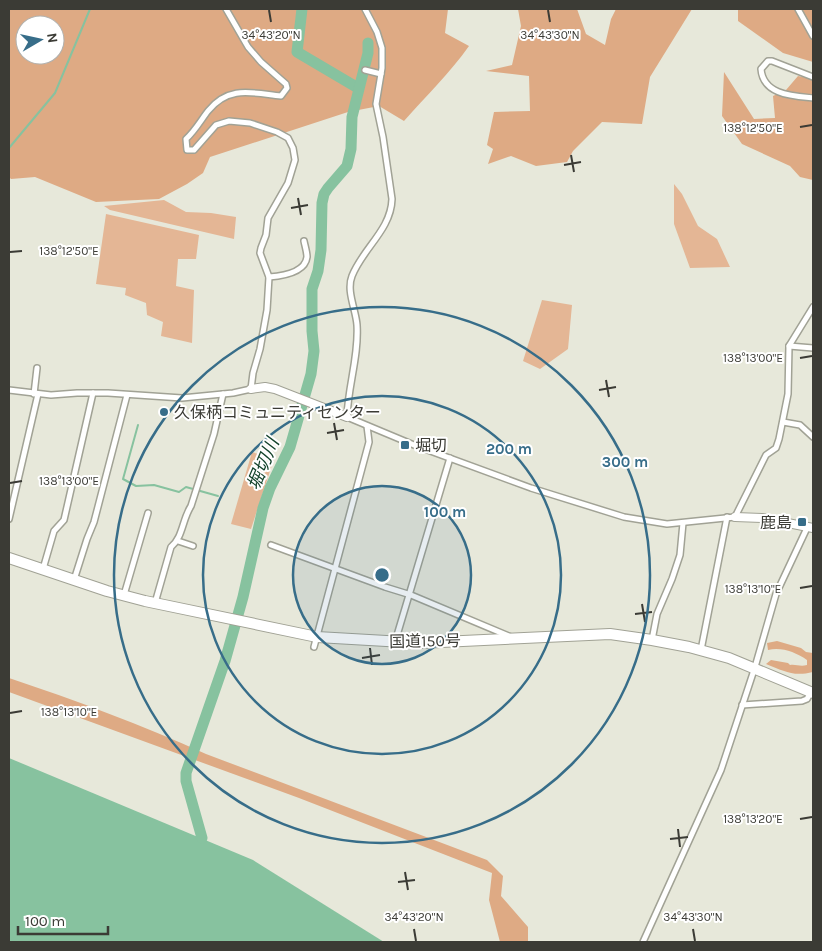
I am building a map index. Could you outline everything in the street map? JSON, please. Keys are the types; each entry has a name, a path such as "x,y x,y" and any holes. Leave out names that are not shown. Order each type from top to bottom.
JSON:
{"highway":[{"name":"国道150号","path":"9,558 124,595 236,620 316,642 421,643 610,634 700,650 754,667 813,691"}],"street":[{"path":"226,9 245,44 254,56 286,84 287,88 281,96 253,91 231,94 217,101 186,139 187,150 194,150 216,125 229,121 250,123 277,132 288,138 293,148 295,160 288,183 268,218 266,235 260,253 269,276 267,310 260,349 253,373 252,389"},
{"path":"347,417 348,399 356,357 357,324 350,282 359,264 385,226 392,209 383,137 376,104 381,74 382,48 377,32 365,9"},
{"path":"798,9 813,36"},
{"path":"813,77 772,61 768,62 761,69 762,76 769,87 789,95 813,98"},
{"path":"365,70 381,74"},
{"path":"269,276 290,274 302,266 307,256 304,241"},
{"path":"700,650 731,517 766,455 776,448 788,394 788,346 813,307"},
{"path":"788,346 813,348"},
{"path":"9,519 36,394 37,368"},
{"path":"9,390 36,394 93,393 182,398 265,387 275,389 530,488 617,515 667,524 731,517 762,518 810,528 776,594 721,770 643,942"},
{"path":"43,569 54,530 64,520 93,393"},
{"path":"155,603 171,548 178,541 185,515 191,506 214,434 223,394"},
{"path":"74,580 94,522 127,395"},
{"path":"783,422 800,425 813,437"},
{"path":"316,642 369,442 367,426"},
{"path":"395,642 450,458"},
{"path":"124,595 148,513"},
{"path":"652,640 657,614 680,555 683,523"},
{"path":"178,541 193,546"},
{"path":"271,545 410,595 514,638"},
{"path":"742,705 802,701 807,699 813,691"}],"shaded area":[{"path":"9,9 448,9 445,33 469,46 446,75 404,121 379,106 348,112 210,157 203,173 159,199 96,202 35,177 11,179 9,177"},
{"path":"518,9 577,9 586,34 605,45 611,19 616,9 692,9 650,77 642,124 602,122 573,151 567,162 536,166 511,156 488,164 493,149 487,145 494,112 530,111 529,76 486,71 512,65 521,26"},
{"path":"738,9 813,9 813,62 783,53 738,21"},
{"path":"724,72 754,119 775,118 773,96 786,90 798,76 813,79 813,180 800,177 790,166 742,144 722,116"},
{"path":"674,184 682,194 698,226 717,239 730,267 690,268 674,224"},
{"path":"164,200 186,212 236,217 234,239 110,210 104,206"},
{"path":"106,214 199,235 196,259 178,259 176,286 194,290 192,343 161,336 163,322 147,315 146,303 125,295 126,288 96,284"},
{"path":"542,300 572,305 568,349 540,369 523,361"},
{"path":"252,452 274,459 251,529 231,524"},
{"path":"777,641 813,653 813,672 794,674 766,664 771,660 790,665 807,665 807,660 793,653 778,649 768,650 767,643"},
{"path":"9,678 108,713 206,754 487,860 503,876 501,896 528,927 528,942 500,942 489,900 492,873 299,798 9,692"},
{"path":"9,758 253,860 384,942 9,942"}],"waterway":[{"path":"9,148 55,93 90,9"},
{"path":"302,9 297,52 358,88"},
{"name":"堀切川","path":"202,838 186,781 186,773 225,661 243,597 263,508 270,488 290,447 311,374 314,351 312,289 318,271 321,250 322,203 328,188 347,166 351,149 352,117 368,53 368,43"},
{"path":"138,425 123,479 136,486 154,485 179,492 186,487 218,496"}],"place":[{"name":"久保柄コミュニティセンター","path":"164,412"},
{"name":"堀切","path":"405,445"},
{"name":"鹿島","path":"802,522"}]}
